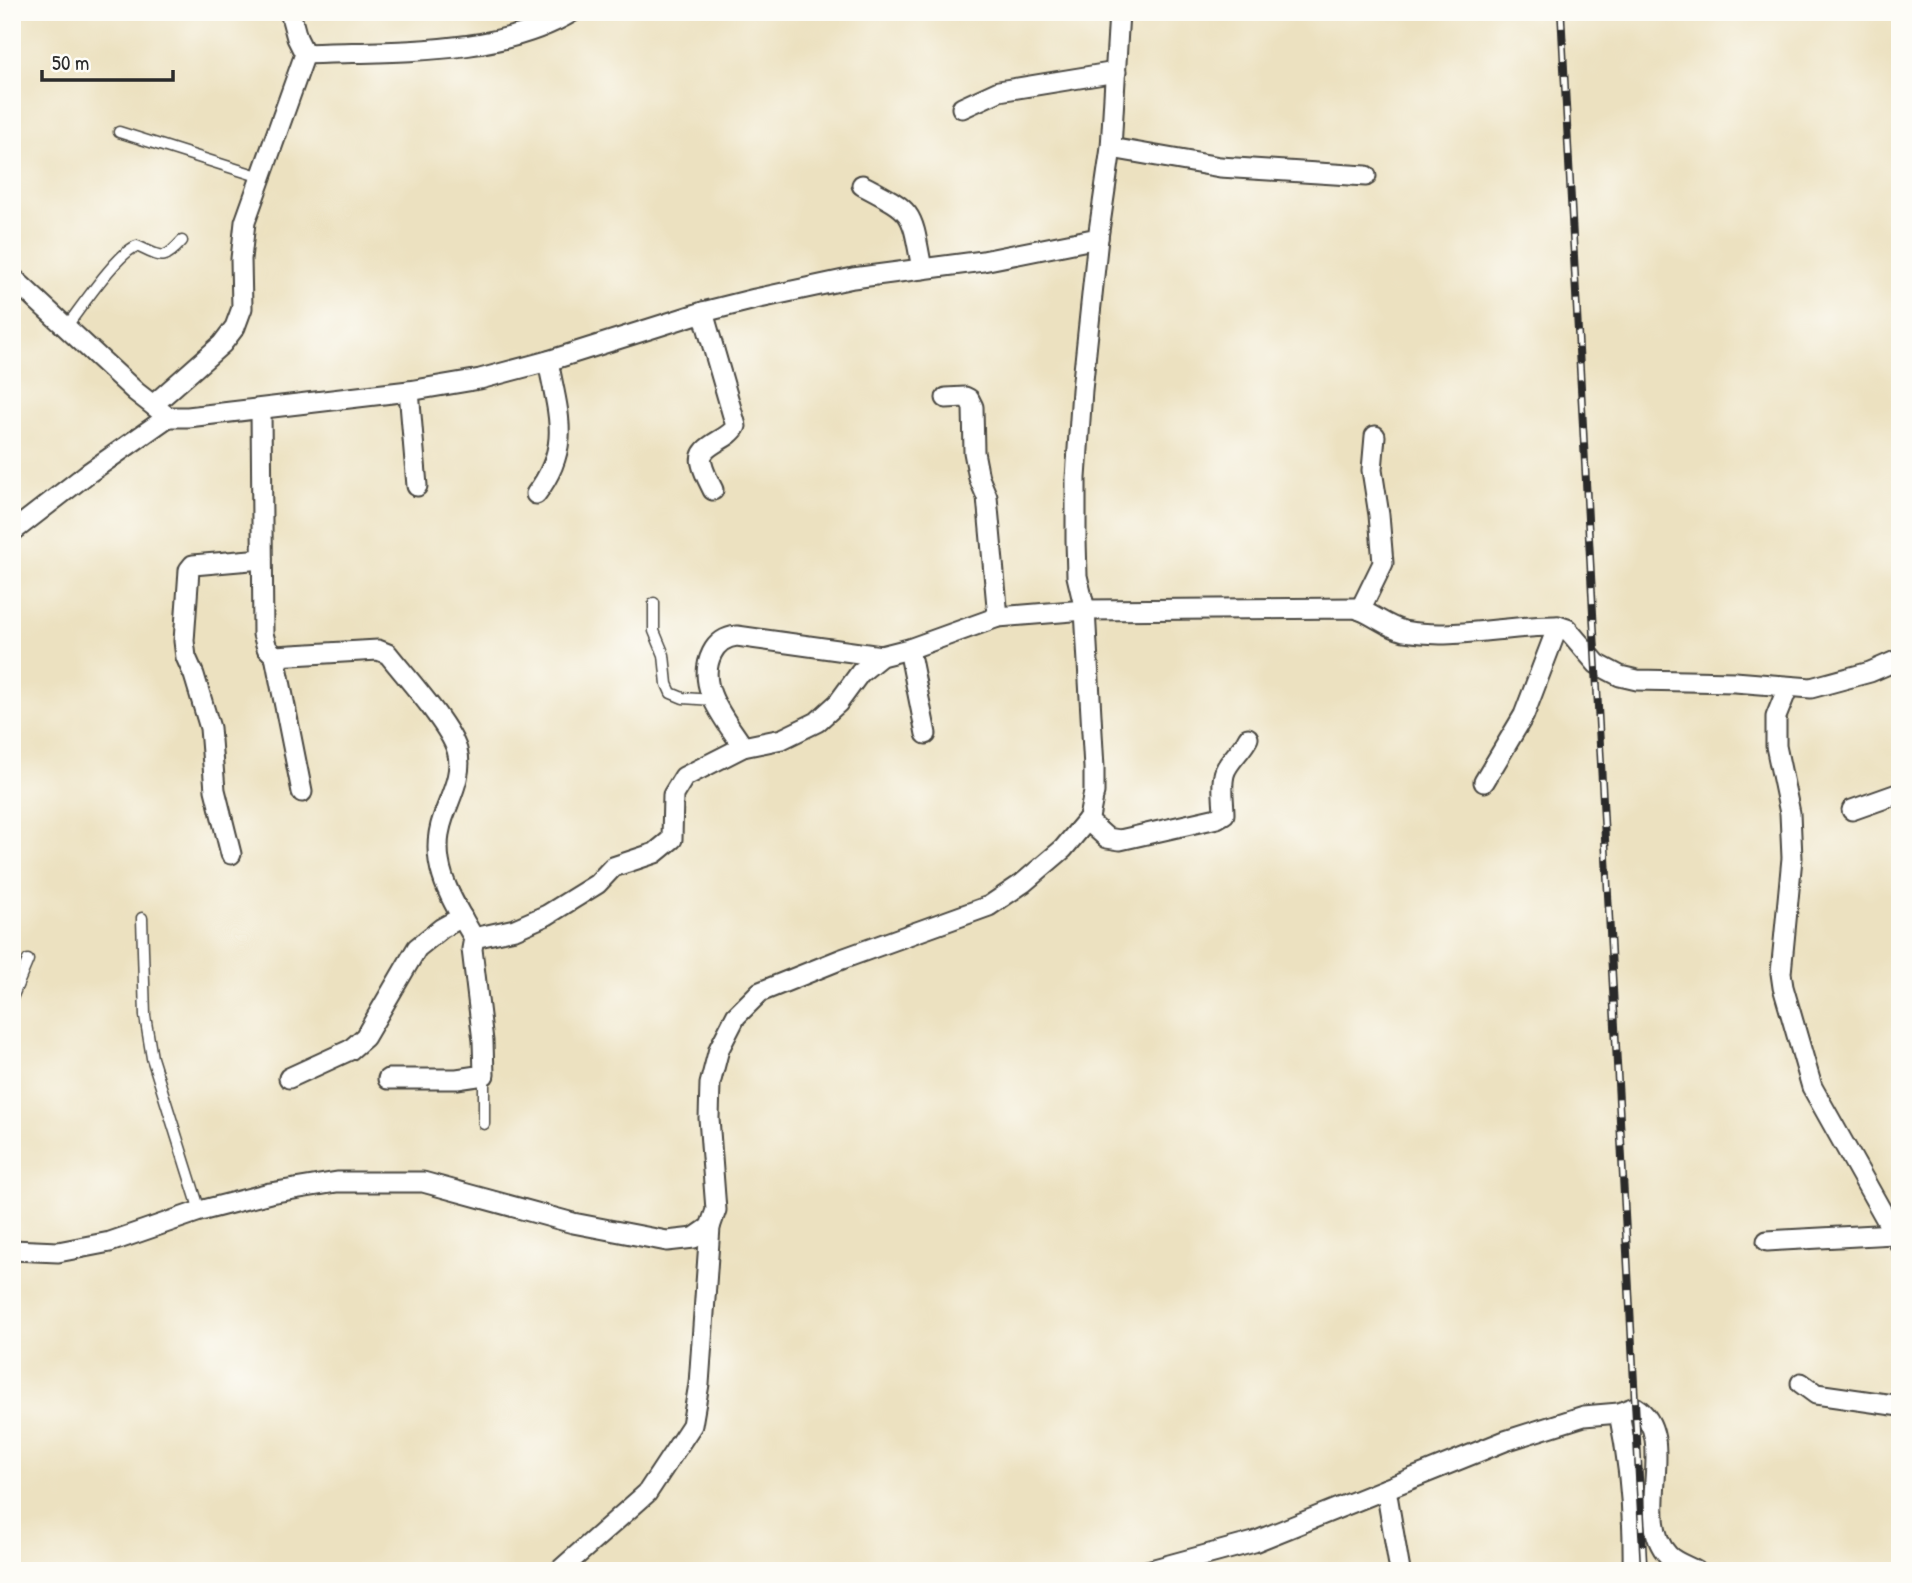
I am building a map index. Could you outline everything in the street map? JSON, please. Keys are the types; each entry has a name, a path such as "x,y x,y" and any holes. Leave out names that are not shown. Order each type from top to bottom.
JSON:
{"street":[{"path":"12,532 87,474 160,411 235,327 242,308 241,259 245,222 305,54 297,38 290,12"},
{"path":"305,54 474,46 519,35 572,12"},
{"path":"559,1571 647,1493 692,1425 699,1384 710,1227 716,1210 709,1118 710,1084 719,1049 736,1016 760,992 989,906 1023,883 1063,849 1087,820 1094,792 1085,610 1077,576 1076,478 1098,238 1111,148 1119,12"},
{"path":"962,107 999,91 1116,72"},
{"path":"1111,148 1220,167 1366,176"},
{"path":"862,185 902,206 910,215 915,226 922,269"},
{"path":"12,276 160,411 188,417 409,391 480,379 548,361 704,312 853,278 983,261 1098,238"},
{"path":"704,312 736,426 732,434 702,454 700,461 713,490"},
{"path":"536,494 550,475 558,452 560,427 548,361"},
{"path":"409,391 417,486"},
{"path":"946,398 965,397 972,402 974,452 979,478 987,497 999,617"},
{"path":"261,410 263,634 267,648 275,656 302,792"},
{"path":"1360,610 1383,564 1372,470 1375,436"},
{"path":"231,854 215,790 210,728 185,649 189,570 193,565 262,559"},
{"path":"743,747 713,700 706,676 713,650 729,637 737,636 881,656 909,649 999,617 1085,610 1360,610 1403,631 1452,633 1558,626 1567,629 1597,664 1620,676 1637,680 1735,682 1811,688 1870,672 1900,659"},
{"path":"1484,782 1524,715 1558,626"},
{"path":"909,649 926,734"},
{"path":"275,656 379,650 388,654 448,733 457,751 458,768 441,821 438,854 443,883 474,938 472,949 483,1041 484,1075 457,1079 388,1079"},
{"path":"474,938 515,929 547,915 597,884 613,867 655,852 672,839 673,794 684,777 743,747 782,739 817,722 838,703 860,673 881,656"},
{"path":"1768,1241 1897,1239 1812,1087 1783,987 1781,972 1792,858 1790,813 1776,746 1776,718 1788,687"},
{"path":"1087,820 1107,838 1120,841 1217,818 1224,814 1223,775 1248,738"},
{"path":"1852,810 1900,793"},
{"path":"289,1078 350,1050 365,1037 417,948 461,917"},
{"path":"12,1250 58,1252 110,1242 200,1211 270,1193 337,1182 423,1182 572,1223 667,1241 694,1238 710,1227"},
{"path":"1801,1383 1816,1394 1900,1406"},
{"path":"1147,1571 1254,1542 1505,1441 1584,1416 1619,1413 1635,1407 1645,1413 1651,1422 1655,1438 1655,1524 1659,1543 1669,1557 1696,1571"},
{"path":"1619,1413 1627,1448 1634,1527 1633,1571"},
{"path":"1386,1489 1400,1571"}],"lane":[{"path":"119,132 261,177"},
{"path":"66,327 131,248 137,246 162,257 169,256 182,240"},
{"path":"654,603 654,631 664,655 667,684 671,692 683,698 713,700"},
{"path":"142,918 145,1016 152,1058 200,1211"},
{"path":"12,999 28,960"},
{"path":"484,1075 484,1124"}],"railway":[{"path":"1561,12 1644,1571"}]}
